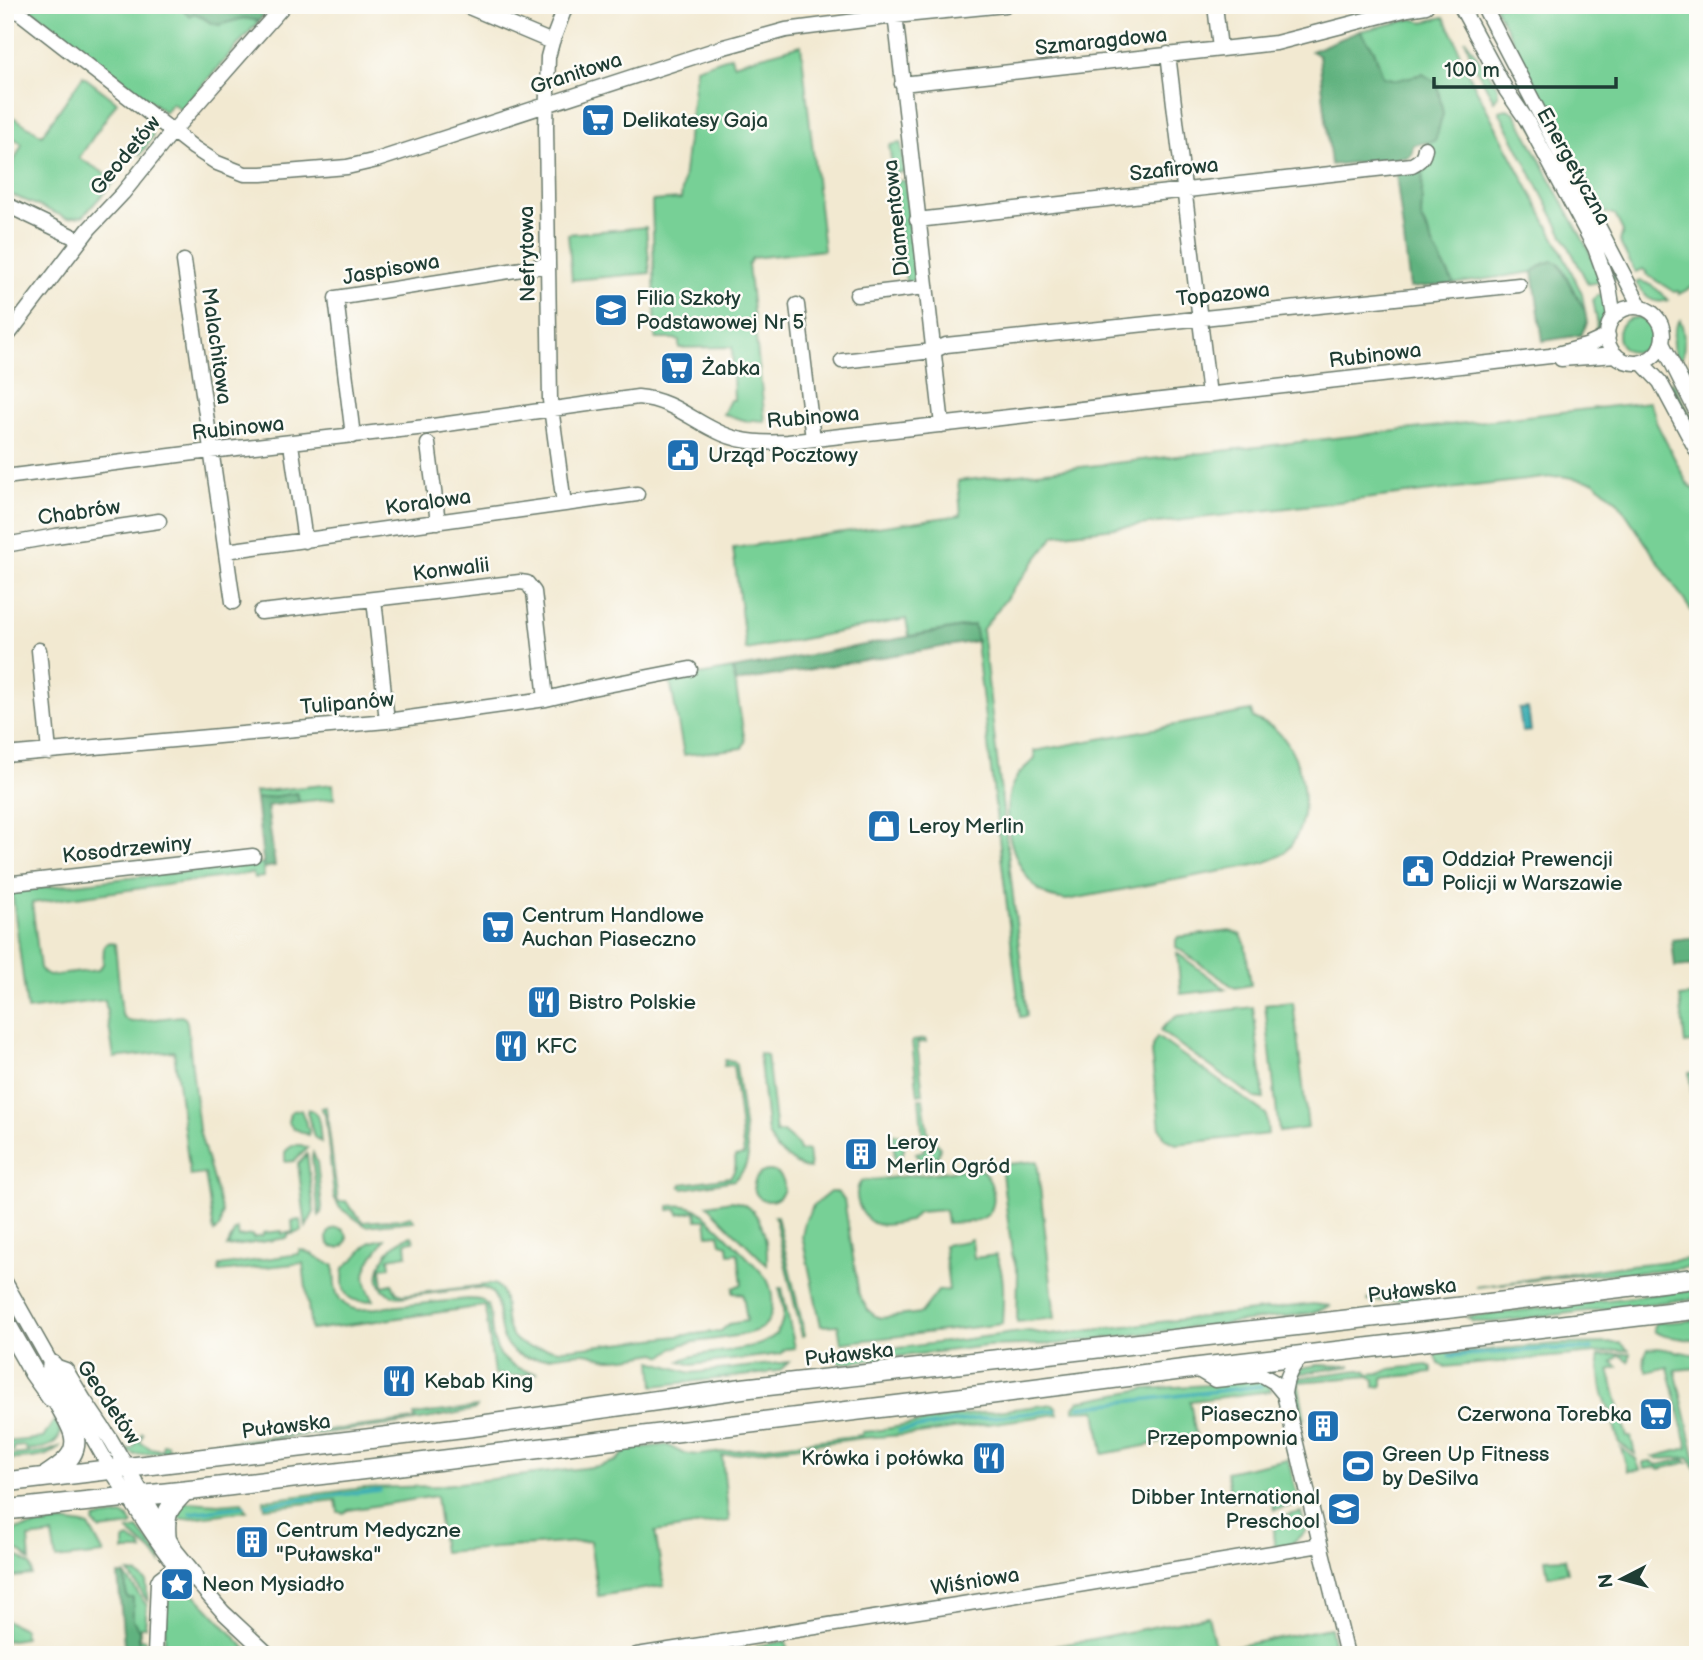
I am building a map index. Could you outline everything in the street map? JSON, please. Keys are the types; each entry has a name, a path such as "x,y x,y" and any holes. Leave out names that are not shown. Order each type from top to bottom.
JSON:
{"main road":[{"name":"Puławska","path":"5,1482 476,1426 746,1388 1698,1278"},
{"path":"5,1510 185,1491 1698,1309"},
{"path":"5,1322 34,1373 59,1406"},
{"path":"44,1477 70,1457 75,1442 51,1383 52,1365"},
{"path":"166,1536 167,1511 185,1491"}],"street":[{"name":"Granitowa","path":"10,5 194,148 217,163 245,174 347,167 377,160 724,47 786,30 895,11 1005,5"},
{"name":"Geodetów","path":"5,339 80,240 284,5"},
{"path":"464,5 552,42"},
{"name":"Nefrytowa","path":"564,504 551,410 546,126 548,57 566,5"},
{"path":"1215,5 1220,49"},
{"name":"Energetyczna","path":"1460,5 1506,90 1526,119 1595,248 1609,287 1614,317 1608,335"},
{"name":"Energetyczna","path":"1483,5 1641,308 1651,312 1660,322 1662,343 1698,415"},
{"name":"Szmaragdowa","path":"902,84 1276,43 1426,6"},
{"name":"Diamentowa","path":"895,11 942,425"},
{"path":"1168,54 1209,396"},
{"name":"Szafirowa","path":"918,220 1412,165 1424,156 1425,148"},
{"path":"5,204 80,240"},
{"name":"Malachitowa","path":"184,261 233,602"},
{"name":"Jaspisowa","path":"353,436 336,298 548,265"},
{"name":"Topazowa","path":"842,361 933,351 946,345 1519,285"},
{"path":"857,295 925,287"},
{"path":"797,305 813,439"},
{"path":"1614,317 1626,309 1641,308"},
{"path":"1608,335 1610,346 1616,355 1626,361 1641,362 1654,356 1662,343"},
{"name":"Rubinowa","path":"5,477 353,436 638,397 661,401 723,434 745,441 775,443 1550,356 1586,346 1608,335"},
{"name":"Rubinowa","path":"1550,356 1560,359 1616,355"},
{"path":"1641,362 1660,382 1698,453"},
{"path":"428,444 438,522"},
{"path":"292,451 305,541"},
{"name":"Koralowa","path":"226,551 637,494"},
{"name":"Chabrów","path":"5,545 159,522"},
{"name":"Konwalii","path":"261,612 527,583 534,592 546,699"},
{"path":"374,599 387,721"},
{"path":"39,650 49,752"},
{"name":"Tulipanów","path":"5,755 387,721 546,699 690,669"},
{"name":"Kosodrzewiny","path":"5,884 253,856"},
{"name":"Geodetów","path":"5,1282 52,1365 66,1370 111,1440 119,1469 136,1495"},
{"path":"1304,1355 1295,1362 1288,1374 1284,1394 1346,1655"},
{"path":"1195,1368 1216,1380 1262,1375 1274,1382 1284,1394"},
{"path":"136,1495 194,1573 197,1582 223,1612 269,1655"},
{"path":"136,1495 148,1530 188,1579 197,1582"},
{"name":"Wiśniowa","path":"637,1655 1320,1545"},
{"path":"155,1655 158,1582 176,1566"}],"green space":[{"path":"25,5 176,5 190,16 194,13 214,23 242,18 259,21 181,110 172,103 165,112"},
{"path":"176,5 272,5 259,21 244,18 219,25 194,13 190,16"},
{"path":"1467,5 1470,5 1507,74 1528,103 1618,279 1613,279 1603,251"},
{"path":"1494,5 1698,5 1698,284 1679,294 1646,274 1643,269 1635,272 1621,245 1623,231 1615,215 1605,213 1601,208"},
{"path":"1444,17 1455,38 1463,64 1562,252 1582,294 1585,311 1559,263 1544,264 1533,272 1454,284 1434,249 1421,217 1423,166 1431,164 1427,143 1423,74 1397,80 1383,77 1374,50 1360,31 1413,19 1424,22"},
{"path":"1360,31 1374,50 1383,77 1397,80 1423,74 1437,83 1443,114 1435,141 1413,145 1409,157 1331,165 1319,56 1311,51"},
{"path":"1465,39 1498,87 1498,96 1494,101 1472,60"},
{"path":"801,45 824,250 752,258 748,265 765,421 751,422 723,414 730,400 734,400 732,347 679,348 679,341 675,339 656,339 652,201 681,199 696,68 731,56 733,64"},
{"path":"83,76 117,102 79,158 116,180 83,216 67,218 5,192 5,181 22,144 5,132 5,118 8,114 42,135"},
{"path":"1507,109 1515,113 1589,251 1601,282 1588,284 1499,111"},
{"path":"146,124 153,136 140,155 138,153"},
{"path":"901,143 904,172 893,173 889,145"},
{"path":"1423,166 1421,217 1454,284 1410,288 1396,174"},
{"path":"905,180 915,276 911,282 906,282 894,182"},
{"path":"646,227 650,273 572,280 568,234"},
{"path":"1553,261 1558,263 1585,311 1587,323 1581,335 1543,341 1533,272"},
{"path":"1639,281 1655,288 1668,300 1657,302 1649,298 1636,283"},
{"path":"1604,294 1606,310 1596,332 1593,299"},
{"path":"1635,318 1647,323 1652,335 1647,347 1635,352 1623,347 1618,335 1623,323"},
{"path":"1680,320 1684,342 1679,363 1673,341 1674,330"},
{"path":"1698,326 1698,384 1691,369 1691,333"},
{"path":"1672,381 1698,429 1698,437 1670,384"},
{"path":"1649,402 1656,422 1687,483 1698,493 1698,621 1618,502 1594,482 1561,476 1055,535 982,630 1027,1016 1020,1017 974,625 909,636 906,619 746,650 733,548 961,515 958,481"},
{"path":"974,625 977,641 735,682 733,669"},
{"path":"733,669 745,742 742,748 684,755 670,680"},
{"path":"1251,711 1253,718 1275,729 1287,743 1300,774 1303,809 1300,825 1294,841 1284,853 1260,864 1067,900 1046,895 1034,886 1024,873 1011,841 1007,807 1016,778 1035,759 1034,751"},
{"path":"333,784 334,798 299,802 297,793 256,799 255,792"},
{"path":"297,793 299,802 267,806 275,866 264,868 256,799"},
{"path":"263,863 264,877 254,878 253,873 32,903 40,968 44,973 49,976 98,970 103,964 104,946 109,942 115,944 122,1015 127,1020 132,1022 181,1016 185,1018 199,1130 222,1212 220,1227 214,1232 205,1174 190,1176 174,1051 114,1058 105,1000 27,1010 12,891"},
{"path":"1231,931 1241,935 1245,943 1251,985 1235,988 1176,947 1178,937"},
{"path":"1698,937 1698,965 1675,967 1672,940"},
{"path":"1177,953 1226,989 1181,994"},
{"path":"1698,995 1698,1042 1685,1044 1680,997"},
{"path":"1293,1002 1308,1128 1279,1132 1265,1005"},
{"path":"1253,1007 1264,1099 1255,1098 1160,1031 1177,1016"},
{"path":"1157,1037 1266,1114 1268,1134 1176,1144 1165,1138 1160,1128 1151,1053"},
{"path":"925,1039 926,1042 917,1043 923,1094 918,1095 912,1041"},
{"path":"759,1053 767,1055 776,1133 783,1132 797,1144 799,1151 808,1150 810,1169 796,1164 776,1149 768,1134"},
{"path":"725,1060 734,1061 736,1065 748,1156 746,1163 734,1180 683,1189 680,1186 683,1184 730,1177 735,1168 735,1157 744,1155 733,1065 724,1066"},
{"path":"1698,1072 1698,1100 1693,1101 1689,1073"},
{"path":"919,1099 923,1099 929,1143 937,1143 940,1148 938,1156 927,1160 919,1158 916,1153 924,1151"},
{"path":"326,1107 338,1202 346,1201 364,1222 411,1216 414,1221 366,1226 340,1208 334,1197 325,1114 321,1108"},
{"path":"308,1109 318,1118 321,1142 314,1137"},
{"path":"301,1110 308,1135 293,1128 288,1122 290,1113"},
{"path":"893,1134 900,1135 904,1146 901,1157 895,1162"},
{"path":"292,1145 308,1148 294,1161 285,1162 285,1152"},
{"path":"313,1153 317,1162 322,1207 319,1216 312,1158"},
{"path":"307,1154 314,1212 306,1227 298,1164"},
{"path":"1037,1161 1055,1318 1017,1322 1018,1273 1012,1254 1002,1173 1008,1164"},
{"path":"978,1168 988,1177 994,1198 990,1211 977,1220 947,1223 945,1210 918,1212 910,1221 880,1225 866,1217 857,1198 862,1181"},
{"path":"769,1171 775,1172 783,1180 783,1192 775,1200 769,1201 763,1200 755,1192 754,1186 755,1180 763,1172"},
{"path":"830,1192 837,1192 844,1199 859,1295 875,1316 881,1318 921,1313 938,1291 949,1290 944,1245 971,1239 974,1258 996,1255 999,1263 1003,1289 1002,1324 841,1343 838,1325 821,1326 802,1236 805,1221 813,1206"},
{"path":"731,1201 742,1204 757,1216 764,1235 767,1265 707,1205"},
{"path":"669,1206 696,1209 734,1243 768,1281 772,1306 770,1318 763,1327 737,1336 683,1344 663,1356 656,1353 608,1359 592,1354 574,1353 532,1358 517,1354 508,1346 502,1335 497,1303 494,1295 487,1289 400,1297 387,1293 380,1286 378,1276 380,1266 386,1255 393,1246 412,1236 414,1241 406,1242 407,1255 389,1258 390,1267 381,1268 383,1286 392,1284 397,1293 403,1295 494,1284 503,1295 508,1328 520,1343 529,1347 558,1350 721,1331 729,1324 747,1321 743,1294 733,1293 733,1288 742,1284 738,1253 729,1254 728,1245 721,1243 719,1234 708,1235 706,1220 697,1220 696,1211 678,1214 677,1209 669,1210"},
{"path":"774,1216 777,1216 805,1335 802,1336 777,1223"},
{"path":"301,1220 302,1231 288,1235 288,1238 227,1247 237,1229 239,1237 252,1235 253,1238 263,1236 263,1233 282,1231 282,1234 293,1232 292,1221"},
{"path":"337,1228 344,1231 347,1238 344,1245 337,1248 330,1245 327,1238 330,1231"},
{"path":"385,1239 370,1261 365,1274 368,1290 374,1300 357,1301 347,1296 343,1285 344,1268 369,1243"},
{"path":"299,1250 309,1252 334,1265 337,1294 344,1304 358,1310 468,1299 482,1301 489,1309 493,1339 501,1356 518,1368 538,1373 513,1376 494,1374 485,1306 311,1330 303,1263 219,1272 219,1266 299,1254"},
{"path":"1698,1258 1698,1266 1569,1276 1476,1287 1631,1265"},
{"path":"779,1288 782,1288 795,1348 785,1349 780,1354 692,1365 680,1361 692,1356 741,1349 770,1339 779,1329 783,1315"},
{"path":"1698,1289 1698,1298 1495,1322 1473,1322 1467,1317"},
{"path":"1420,1294 1421,1300 1368,1301 1375,1297 1378,1299"},
{"path":"1313,1304 1331,1306 1312,1313 1058,1344 988,1346 843,1363 829,1357 1029,1331 1050,1335"},
{"path":"1698,1320 1698,1341 1665,1336 1655,1332 1654,1328 1656,1323"},
{"path":"1621,1343 1628,1350 1444,1367 1439,1364 1434,1351 1454,1353 1557,1344"},
{"path":"1658,1348 1698,1355 1698,1368 1675,1370 1698,1475 1690,1457 1653,1457 1688,1448 1668,1367 1647,1372 1646,1370 1644,1360 1648,1349"},
{"path":"1630,1353 1629,1362 1620,1355 1612,1362 1618,1367 1609,1370 1621,1415 1616,1415 1606,1404 1598,1356"},
{"path":"652,1361 691,1373 789,1362 780,1370 768,1373 654,1386"},
{"path":"1317,1365 1351,1366 1296,1374 1302,1368"},
{"path":"1427,1365 1432,1367 1432,1373 1382,1378 1382,1386 1374,1387 1374,1379 1369,1376 1298,1382 1305,1419 1301,1420 1293,1386 1297,1378 1359,1370 1367,1371 1368,1374 1381,1373 1390,1369"},
{"path":"1260,1380 1270,1387 1271,1391 1190,1401 1196,1436 1103,1454 1096,1410 1074,1411 1079,1401 1144,1389"},
{"path":"1053,1404 1058,1414 918,1434 862,1438 722,1456 729,1521 655,1532 664,1586 598,1596 590,1541 443,1552 436,1496 344,1513 338,1512 336,1500 265,1508 264,1500 364,1488 435,1486 600,1466 616,1461 629,1449 667,1445 682,1453 698,1455 862,1435 862,1432 949,1417"},
{"path":"477,1407 399,1424 135,1455 125,1450 133,1448 142,1433 140,1442 150,1448 162,1450 163,1444 167,1444 168,1449 415,1420 414,1415"},
{"path":"55,1419 61,1433 51,1445 26,1450 25,1446 14,1447 14,1451 7,1452 6,1442 43,1438"},
{"path":"1622,1419 1627,1437 1631,1437 1635,1454 1619,1443 1613,1421"},
{"path":"59,1447 42,1456 5,1460 5,1456 48,1451"},
{"path":"1621,1448 1636,1459 1640,1470 1628,1471"},
{"path":"1288,1459 1299,1504 1274,1510 1269,1488 1249,1492 1249,1496 1233,1500 1226,1472"},
{"path":"1685,1459 1688,1462 1660,1469 1644,1469 1643,1463 1658,1465"},
{"path":"242,1502 247,1511 183,1519 175,1517 184,1503"},
{"path":"1301,1512 1306,1531 1291,1544 1275,1546 1273,1535 1277,1518"},
{"path":"123,1515 133,1524 131,1526 100,1530 94,1523 97,1518"},
{"path":"64,1522 89,1526 104,1554 56,1559 52,1535 28,1538 30,1561 22,1553 5,1545 5,1534 18,1529"},
{"path":"138,1529 160,1556 161,1563 128,1531"},
{"path":"129,1538 141,1546 143,1551 124,1551 124,1540"},
{"path":"5,1550 31,1566 32,1575 5,1578"},
{"path":"1565,1558 1568,1572 1548,1576 1545,1559"},
{"path":"129,1573 137,1574 146,1581 148,1602"},
{"path":"118,1575 125,1575 128,1598 133,1598 133,1620 139,1630 139,1655 125,1655"},
{"path":"125,1575 147,1606 145,1627 140,1627 140,1639 145,1640 144,1655 139,1655 139,1630 133,1621 133,1598 128,1598"},
{"path":"183,1583 252,1655 164,1655 167,1588 176,1588"},
{"path":"1208,1616 1216,1650 1330,1628 1336,1655 1003,1655 1067,1644"},
{"path":"5,1620 24,1629 25,1638 5,1641"},
{"path":"786,1641 788,1655 758,1655 756,1646"}],"water":[{"path":"1528,708 1531,731 1522,732 1519,709"}],"waterway":[{"path":"1449,1356 1547,1349 1592,1349"},
{"path":"1079,1407 1261,1386"},
{"path":"899,1431 1055,1410"},
{"path":"266,1504 380,1490"},
{"path":"191,1513 244,1506"}],"place":[{"name":"Delikatesy Gaja","path":"598,120"},
{"name":"Filia Szkoły Podstawowej Nr 5","path":"611,310"},
{"name":"Żabka","path":"677,368"},
{"name":"Urząd Pocztowy","path":"683,455"},
{"name":"Leroy Merlin","path":"884,826"},
{"name":"Oddział Prewencji Policji w Warszawie","path":"1418,871"},
{"name":"Centrum Handlowe Auchan Piaseczno","path":"498,927"},
{"name":"Bistro Polskie","path":"544,1002"},
{"name":"KFC","path":"511,1046"},
{"name":"Leroy Merlin Ogród","path":"861,1154"},
{"name":"Kebab King","path":"399,1381"},
{"name":"Czerwona Torebka","path":"1656,1414"},
{"name":"Piaseczno Przepompownia","path":"1323,1426"},
{"name":"Krówka i połówka","path":"989,1458"},
{"name":"Green Up Fitness by DeSilva","path":"1358,1466"},
{"name":"Dibber International Preschool","path":"1344,1509"},
{"name":"Centrum Medyczne \"Puławska\"","path":"252,1542"},
{"name":"Neon Mysiadło","path":"177,1584"}]}
